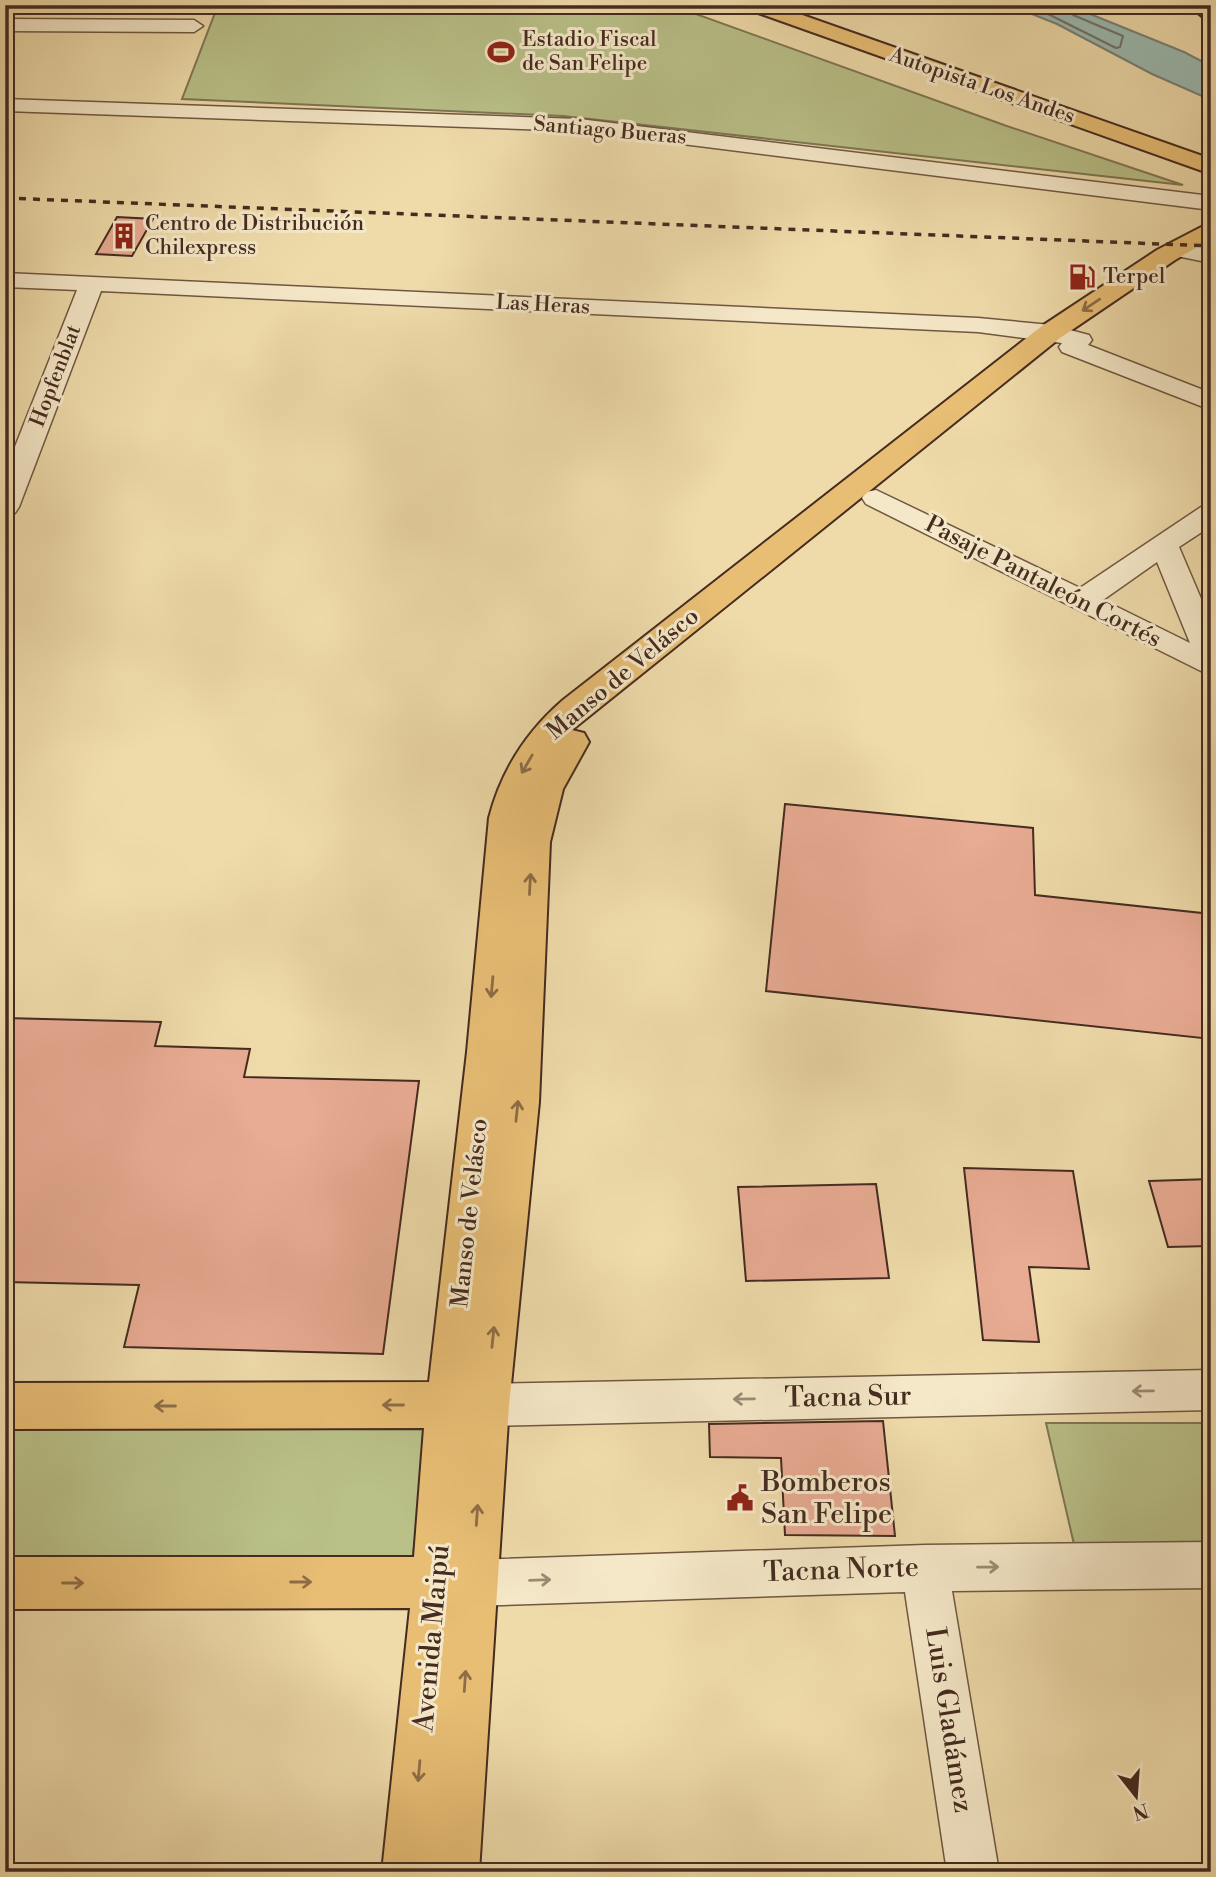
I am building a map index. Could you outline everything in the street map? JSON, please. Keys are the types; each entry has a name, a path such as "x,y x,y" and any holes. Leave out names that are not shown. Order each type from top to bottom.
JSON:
{"main road":[{"name":"Autopista Los Andes","path":"754,5 1124,130 1211,155"},
{"name":"Autopista Los Andes","path":"785,5 1124,130 1211,167"},
{"path":"1199,5 1211,13"},
{"name":"Manso de Velásco","path":"468,1405 487,1052 504,839 512,798 529,760 557,724 575,708 1067,340 1172,271 1202,247"},
{"name":"Manso de Velásco","path":"468,1405 518,1102 532,842 535,821 547,781 572,742 597,717 876,498 1067,340"},
{"path":"5,1406 468,1405"},
{"name":"Avenida Maipú","path":"452,1872 455,1582 468,1405"},
{"path":"5,1583 455,1582"},
{"name":"Avenida Maipú","path":"410,1872 455,1582"}],"street":[{"path":"7,27 194,26"},
{"name":"Santiago Bueras","path":"5,105 579,125 1211,203"},
{"name":"Las Heras","path":"5,280 978,325 1067,340 1211,402"},
{"name":"Hopfenblat","path":"5,507 92,283"},
{"name":"Pasaje Pantaleón Cortés","path":"876,498 1211,666"},
{"path":"1081,601 1211,513"},
{"name":"Pasaje Pantaleón Cortés","path":"1164,544 1200,605 1211,659"},
{"name":"Tacna Sur","path":"468,1405 1211,1390"},
{"name":"Tacna Norte","path":"455,1582 925,1568 1211,1565"},
{"name":"Luis Gladámez","path":"925,1568 972,1872"}],"green space":[{"name":"Estadio Fiscal de San Felipe","path":"218,5 671,5 1004,125 1183,185 563,116 182,99"},
{"path":"431,1416 411,1570 5,1575 5,1419"},
{"path":"1046,1423 1211,1423 1211,1553 1076,1553"}],"water":[{"path":"1009,5 1068,5 1184,52 1211,66 1211,100 1152,74 1057,24"}],"building":[{"name":"Centro de Distribución Chilexpress","path":"117,217 153,219 132,256 96,254"},
{"path":"785,804 1033,828 1035,895 1211,914 1211,1039 766,991"},
{"path":"5,1018 161,1022 155,1046 250,1049 244,1077 419,1081 383,1354 124,1347 139,1285 5,1282"},
{"path":"964,1168 1073,1171 1089,1269 1029,1267 1039,1342 983,1340"},
{"path":"1211,1179 1211,1246 1168,1247 1149,1181"},
{"path":"876,1184 889,1278 746,1281 738,1187"},
{"path":"883,1421 895,1536 785,1535 781,1458 710,1457 709,1424"}],"railway":[{"path":"5,198 1211,246"}],"place":[{"name":"Estadio Fiscal de San Felipe","path":"501,52"},
{"name":"Centro de Distribución Chilexpress","path":"124,236"},
{"name":"Terpel","path":"1082,277"},
{"name":"Bomberos San Felipe","path":"740,1498"}]}
